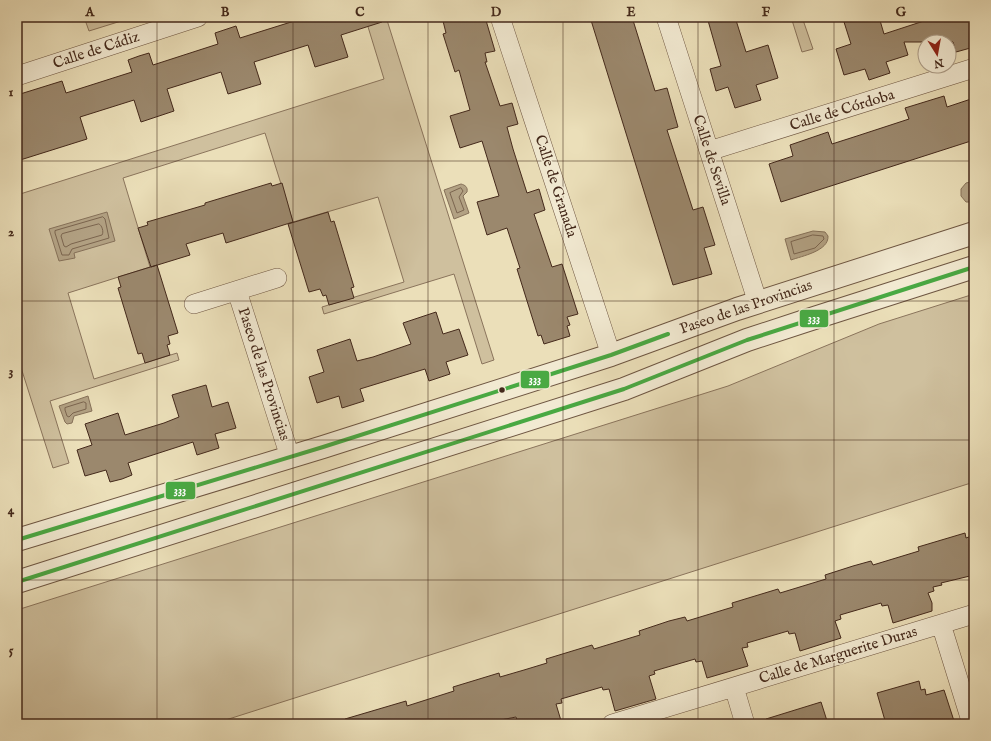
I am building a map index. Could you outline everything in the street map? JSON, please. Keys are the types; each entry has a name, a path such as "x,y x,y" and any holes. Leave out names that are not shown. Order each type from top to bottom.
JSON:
{"street":[{"name":"Calle de Cádiz","path":"17,76 198,17"},
{"name":"Calle de Granada","path":"500,17 611,355"},
{"name":"Calle de Sevilla","path":"666,17 758,303"},
{"name":"Calle de Córdoba","path":"709,150 974,68"},
{"name":"Paseo de las Provincias","path":"17,540 290,457 611,355 737,309 974,233"},
{"path":"17,582 624,389 762,335 974,267"},
{"name":"Paseo de las Provincias","path":"194,304 277,278"},
{"name":"Paseo de las Provincias","path":"238,291 290,457"},
{"name":"Calle de Marguerite Duras","path":"612,724 974,614"},
{"path":"941,624 972,724"},
{"path":"734,687 745,724"}],"shaded area":[{"path":"84,17 134,17 89,31"},
{"path":"365,17 386,17 494,360 482,364 454,274 324,314 322,307 404,282 378,197 293,222 265,133 123,178 150,267 68,293 94,379 177,353 179,360 50,401 69,463 53,468 17,355 17,195 384,79"},
{"path":"791,17 802,17 813,49 802,52"},
{"path":"974,294 974,482 213,724 17,724 17,610 728,386 879,324"}],"water":[{"path":"974,181 974,202 966,202 961,196 961,189 966,183"},
{"path":"461,184 467,188 467,192 463,196 469,213 454,219 444,190"},
{"path":"107,212 115,241 74,253 75,258 59,261 49,229"},
{"path":"813,231 825,232 828,236 824,246 808,255 791,260 785,239"},
{"path":"88,396 92,411 74,416 72,423 67,424 59,406"}],"building":[{"path":"307,17 382,17 382,22 341,35 348,57 315,67 308,45 254,62 261,84 228,94 221,72 167,89 174,111 141,122 134,100 80,117 87,139 17,161 17,95 62,81 66,93 132,72 128,60 139,56 149,53 153,65 218,44 215,33 236,26 240,38"},
{"path":"442,17 485,17 495,51 485,53 487,62 485,62 500,106 512,103 518,124 507,127 513,149 527,193 539,189 545,210 534,214 552,267 562,264 578,314 567,317 570,325 567,326 570,336 544,344 541,335 538,336 517,269 520,268 507,228 487,235 477,202 499,196 482,141 460,148 450,116 470,110 459,70 455,72 443,34 446,33"},
{"path":"590,17 632,17 655,91 667,88 678,127 667,130 693,210 703,207 715,245 704,248 712,274 673,285"},
{"path":"707,17 735,17 746,52 768,45 778,78 756,85 761,100 735,108 728,87 716,91 710,69 721,66"},
{"path":"860,17 879,17 884,34 936,17 974,17 974,47 957,52 957,34 917,34 917,42 904,42 908,55 886,62 890,73 869,80 865,69 844,75 836,49 851,44 844,22"},
{"path":"944,96 947,107 974,98 974,140 781,202 769,164 793,156 790,145 828,132 832,144 909,119 905,108"},
{"path":"271,183 272,186 282,183 293,222 226,243 223,233 186,244 190,255 151,267 138,228 148,225 147,222"},
{"path":"328,212 331,222 334,221 354,287 351,288 354,298 329,305 326,295 323,296 320,289 309,292 288,224"},
{"path":"157,265 178,333 168,336 170,344 167,345 170,355 145,363 142,353 138,354 118,288 121,287 118,277"},
{"path":"436,312 443,334 459,329 468,355 446,362 450,374 429,381 425,369 360,389 364,401 342,408 339,396 317,403 309,377 324,372 317,350 350,339 357,361 373,357 411,344 403,323"},
{"path":"206,385 212,407 228,402 236,428 215,434 219,448 197,455 193,442 128,463 132,475 122,479 110,482 106,470 85,476 77,450 92,445 85,424 118,413 125,435 164,423 179,417 172,395"},
{"path":"965,533 966,538 974,535 974,575 941,583 942,585 933,587 934,591 928,593 932,603 932,611 893,623 888,605 882,606 881,603 840,615 841,619 835,621 841,638 800,651 795,633 789,634 788,631 747,643 748,647 742,648 748,666 707,678 702,661 696,662 695,659 654,671 655,674 649,676 656,699 615,711 609,689 603,690 602,687 561,699 562,703 556,704 562,724 518,724 516,717 480,724 346,724 345,719 406,701 407,706 454,691 453,687 499,673 500,677 524,670 547,663 546,659 592,645 594,649 640,635 639,631 669,621 685,617 687,621 733,607 732,603 778,589 780,593 826,579 825,575 871,561 873,565 919,551 918,547"},
{"path":"919,681 921,690 925,689 926,695 944,690 955,724 886,724 877,693"},
{"path":"821,702 828,724 767,724 766,719"}],"transit line":[{"name":"333","path":"17,582 624,389 747,340 974,267"},
{"name":"333","path":"17,540 323,447 611,355 668,334"}]}
